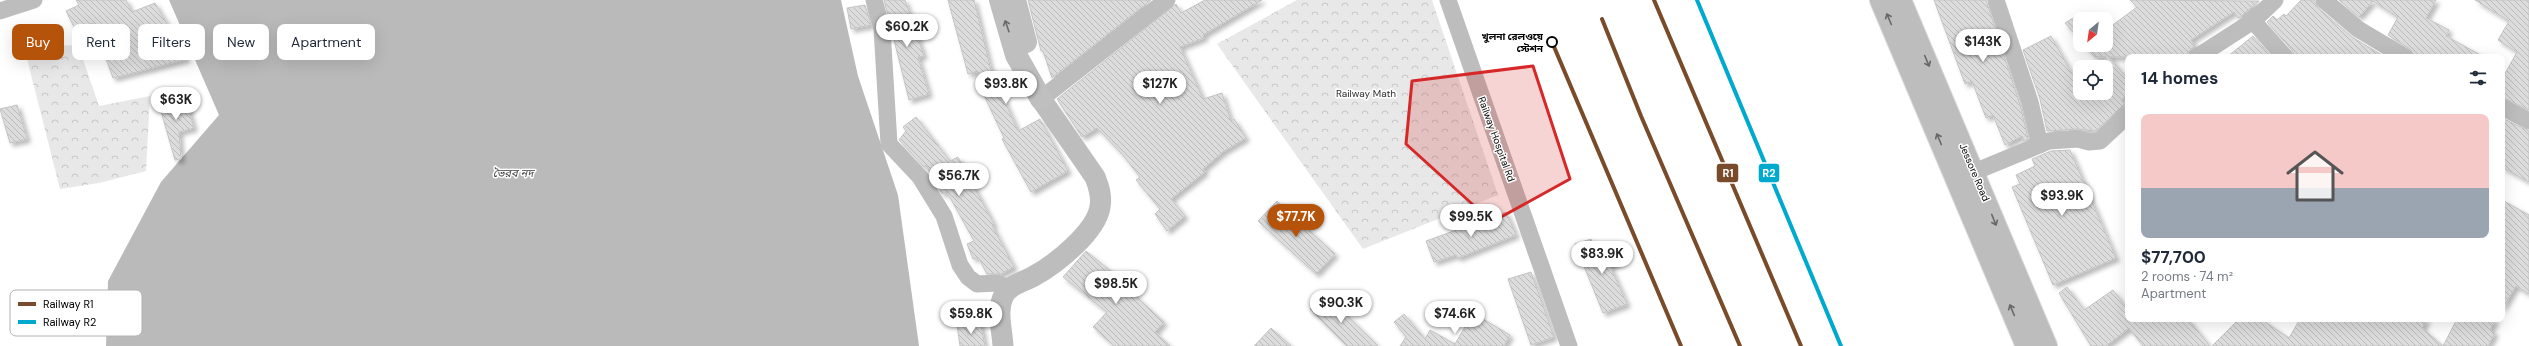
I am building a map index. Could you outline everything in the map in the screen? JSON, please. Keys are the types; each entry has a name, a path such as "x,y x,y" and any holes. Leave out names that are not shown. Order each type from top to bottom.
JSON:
{"highway":[{"path":"1881,0 1968,176 2027,346"},
{"name":"Jessore Road","path":"1900,0 1968,176 2046,346"}],"main road":[{"path":"1000,0 1016,55 1041,99"},
{"path":"1015,0 1041,99"}],"street":[{"path":"0,11 34,0"},
{"path":"874,0 882,29 889,144 920,177 944,216 960,265 968,277 977,284 997,283 1009,288"},
{"path":"1003,346 999,307 1009,288 1044,270 1077,243 1095,220 1100,207 1100,190 1095,177 1041,99 1167,0"},
{"name":"Railway Hospital Rd","path":"1448,0 1569,346"},
{"path":"1996,0 2030,102 2040,145"},
{"path":"2203,54 2253,21 2276,0"},
{"path":"2324,0 2358,30 2400,54"},
{"path":"2253,21 2282,54"},
{"path":"2505,109 2529,121"},
{"path":"1968,176 2040,145 2064,139 2078,139 2089,142 2100,141 2125,118"}],"highlighted area":[{"path":"1533,66 1570,179 1492,222 1406,144 1412,81"}],"green space":[{"name":"Railway Math","path":"1297,0 1432,0 1498,195 1363,249 1217,44"},
{"path":"72,45 72,60 83,60 99,106 150,96 146,171 99,183 60,189 27,60 64,60 64,46"}],"water":[{"name":"ভৈরব নদ","path":"169,0 841,0 858,76 898,195 919,346 106,346 106,336 142,336 142,290 108,290 108,281 161,182 219,115 195,60 205,60 205,24 179,24"}],"building":[{"path":"76,0 126,0 132,12 155,3 167,24 138,24 138,60 183,60 113,78 106,60 130,60 130,24 72,24 66,11 79,5"},
{"path":"884,0 905,0 924,56 918,57 929,94 909,100"},
{"path":"948,0 974,0 995,87 998,86 1018,131 1040,119 1068,171 1031,192 1002,139 1004,138 981,89 977,71 968,74"},
{"path":"1028,0 1151,0 1052,78 1043,51 1041,51"},
{"path":"1205,0 1262,0 1203,35 1204,38 1180,47 1203,99 1222,93 1231,121 1234,119 1246,138 1224,151 1203,169 1205,172 1171,199 1185,216 1167,231 1155,214 1160,209 1136,180 1140,177 1122,154 1097,128 1082,137 1057,99 1176,4 1181,13"},
{"path":"1934,0 1986,0 2020,105 2028,139 2024,141 2022,136 2005,145 1993,115 1986,118 1972,81 1965,84"},
{"path":"2130,0 2259,1 2239,18 2234,12 2191,40 2195,46 2188,54 2125,54 2125,57 2109,57 2112,60 2106,60 2106,57 2095,57 2090,52 2113,52 2113,25 2137,7"},
{"path":"2301,0 2314,0 2318,8 2352,37 2380,54 2294,54 2292,50 2267,22 2273,16 2277,20 2284,14 2286,16"},
{"path":"2339,0 2436,0 2426,18 2449,30 2446,36 2479,54 2413,54 2410,49 2388,35 2398,17 2373,1 2359,17"},
{"path":"2475,0 2529,0 2529,110 2505,98 2505,74 2517,52 2498,40 2509,21"},
{"path":"865,5 871,25 851,29 847,8"},
{"path":"2073,18 2073,32 2065,23"},
{"path":"2051,36 2073,75 2073,100 2113,100 2113,62 2125,76 2125,97 2121,100 2124,104 2096,131 2077,129 2047,131 2040,99 2023,50"},
{"path":"2253,36 2269,54 2231,54"},
{"path":"184,94 194,128 179,132 181,159 175,160 158,101"},
{"path":"17,105 27,139 10,143 0,109"},
{"path":"916,117 950,161 958,157 994,224 992,225 1014,267 1001,274 987,274 978,257 973,259 967,244 974,241 947,192 942,194 926,165 924,167 899,140 906,131 903,127"},
{"path":"2505,119 2529,131 2529,182 2505,169"},
{"path":"2070,150 2116,258 2053,285 2012,187 2020,184 2016,175 2035,166 2032,159 2051,151"},
{"path":"1277,201 1335,254 1316,274 1258,221"},
{"path":"2505,202 2529,215 2529,294 2516,286 2505,304"},
{"path":"1506,212 1516,235 1458,258 1456,255 1434,262 1426,241"},
{"path":"1591,239 1598,254 1612,248 1617,263 1610,266 1627,304 1603,313 1575,244"},
{"path":"1086,251 1129,286 1128,289 1164,322 1155,332 1170,346 1114,346 1093,327 1107,312 1063,277"},
{"path":"1531,272 1554,337 1531,345 1508,279"},
{"path":"2067,287 2084,310 2113,290 2125,305 2125,322 2190,322 2210,346 2143,346 2129,328 2106,346 2091,346 2059,293"},
{"path":"1325,294 1378,346 1347,346 1310,309"},
{"path":"1473,313 1510,335 1504,346 1400,346 1406,337 1394,322 1404,314 1425,339 1430,330 1455,344"},
{"path":"980,321 985,346 960,346 957,325"},
{"path":"2236,322 2265,322 2289,338 2298,322 2425,322 2422,328 2443,346 2212,346"},
{"path":"2455,322 2494,322 2490,330 2495,333 2488,346 2443,346"},
{"path":"1271,328 1291,346 1254,346"}],"rail line":[{"name":"R1","path":"1654,0 1801,346"},
{"name":"R2","path":"1697,0 1841,346"},
{"name":"R1","path":"1602,19 1641,116 1740,346"},
{"name":"R1","path":"1552,42 1681,346"}],"place":[{"name":"খুলনা রেলওয়ে স্টেশন","path":"1552,42"}]}
